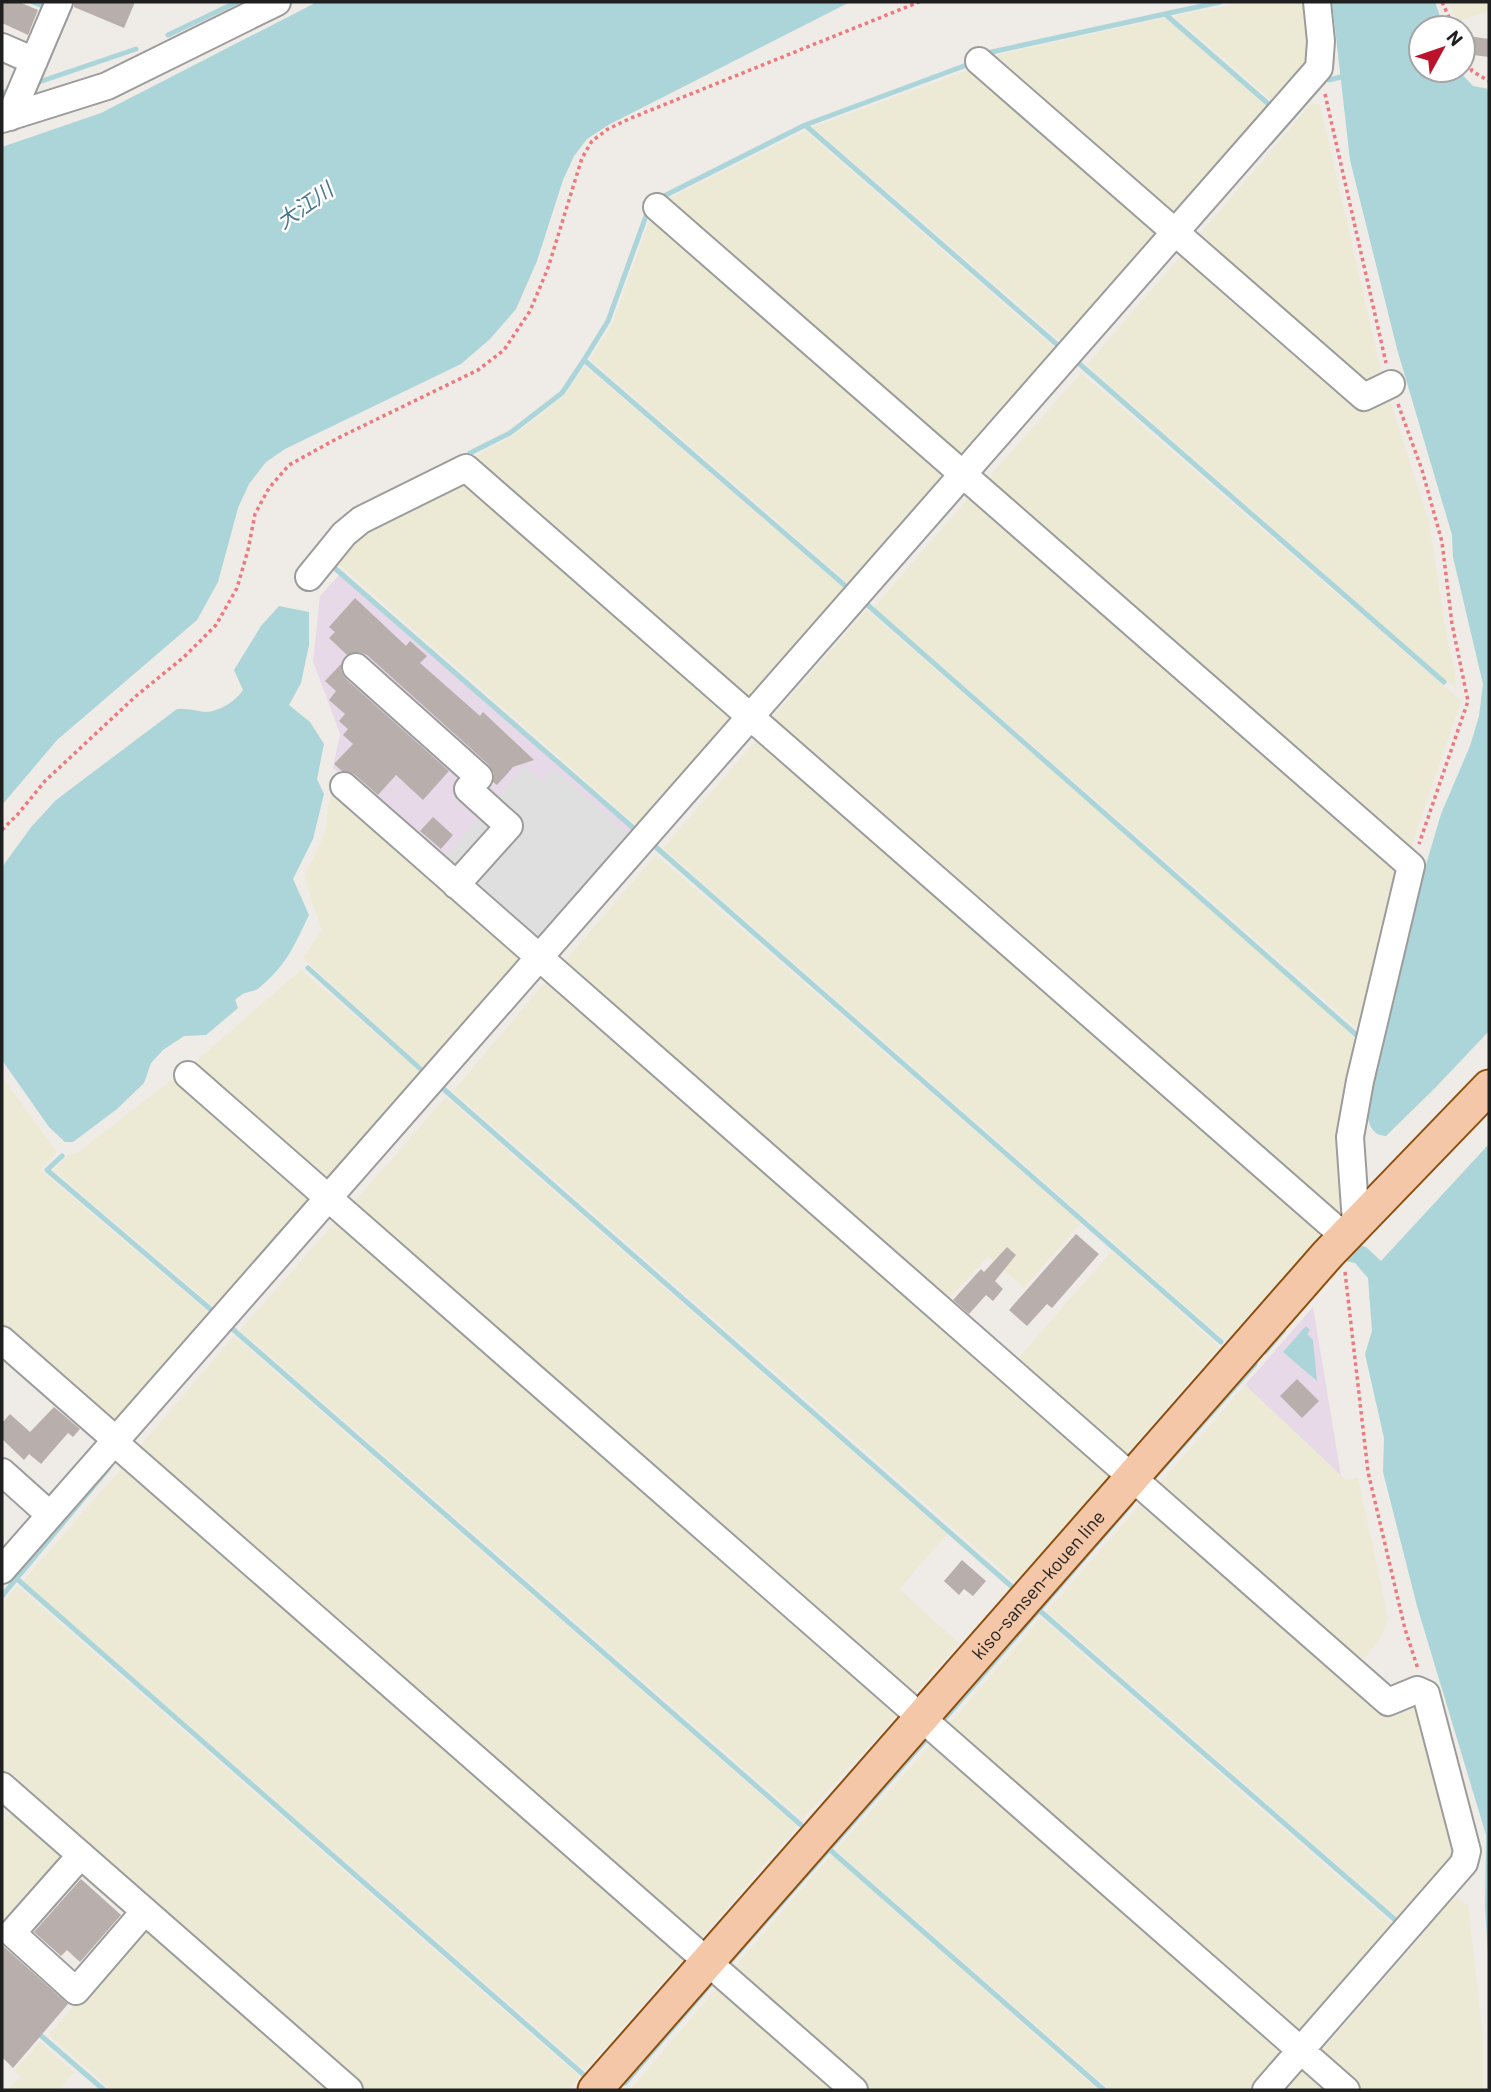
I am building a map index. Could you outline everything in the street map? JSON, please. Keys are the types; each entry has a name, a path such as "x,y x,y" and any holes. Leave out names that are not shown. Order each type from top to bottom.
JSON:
{"main road":[{"name":"kiso-sansen-kouen line","path":"608,2086 707,1962 1343,1237 1489,1087"}],"street":[{"path":"6,118 59,2"},
{"path":"6,118 107,86 277,2"},
{"path":"2,1570 1319,68 1321,41 1317,2"},
{"path":"2,47 34,61"},
{"path":"979,61 1364,397 1391,384"},
{"path":"657,207 1411,866 1360,1080 1350,1137 1343,1237"},
{"path":"309,577 344,534 361,520 466,468 1343,1237"},
{"path":"356,667 479,777 468,789 509,826 456,885"},
{"path":"344,786 1388,1702 1417,1690 1426,1694 1467,1851 1464,1863 1266,2090"},
{"path":"188,1075 1346,2090"},
{"path":"2,1340 854,2090"},
{"path":"2,1472 50,1514"},
{"path":"2,1786 349,2090"},
{"path":"81,1855 12,1933 76,1990 145,1911"}],"path":[{"path":"2,830 45,781 216,625 237,588 255,514 269,488 289,465 338,438 478,370 504,350 530,311 548,268 582,158 592,141 608,129 631,118 919,2"},
{"path":"1319,68 1391,384 1422,470 1442,542 1452,624 1468,701 1411,866"},
{"path":"1343,1237 1368,1472 1405,1629 1426,1694"}],"shaded area":[{"path":"1246,2 1311,2 1315,52 1276,104 1174,16"},
{"path":"1449,2 1489,2 1489,11 1477,15 1454,14"},
{"path":"1165,18 1271,110 1176,218 983,58"},
{"path":"977,67 1161,230 1065,345 813,127"},
{"path":"1311,104 1320,104 1382,376 1370,388 1194,241"},
{"path":"805,131 1059,352 962,461 661,202"},
{"path":"653,211 949,478 853,587 590,359 612,325"},
{"path":"1186,250 1376,394 1390,400 1429,523 1456,689 1087,365"},
{"path":"585,366 848,592 749,702 468,460 511,437 564,396"},
{"path":"1081,373 1461,701 1410,851 983,484"},
{"path":"458,478 737,719 641,829 333,559 352,534"},
{"path":"974,492 1402,865 1365,1035 874,607"},
{"path":"340,574 637,834 533,945 333,768 340,734 313,661 320,596"},
{"path":"867,610 1364,1043 1348,1204 1336,1217 769,721"},
{"path":"761,735 1325,1230 1226,1341 663,848"},
{"path":"525,766 542,781 553,768 630,835 533,945 440,862"},
{"path":"334,790 525,957 428,1072 303,958 322,930 306,882 306,873 322,839 327,824 328,805"},
{"path":"656,855 1081,1223 1024,1288 988,1256 943,1305 559,968"},
{"path":"301,970 425,1076 329,1187 187,1069"},
{"path":"550,977 1115,1470 1015,1582 453,1091"},
{"path":"177,1076 314,1197 219,1311 54,1170 69,1154 77,1153"},
{"path":"2,1077 57,1152 40,1170 214,1317 118,1426 2,1332"},
{"path":"446,1097 947,1534 899,1589 959,1643 909,1700 349,1208"},
{"path":"340,1217 902,1710 802,1819 240,1330"},
{"path":"1112,1251 1219,1347 1122,1459 1014,1363"},
{"path":"1313,1307 1341,1476 1245,1385"},
{"path":"234,1336 797,1826 698,1942 136,1451"},
{"path":"1245,1385 1346,1480 1358,1478 1388,1618 1381,1637 1359,1665 1156,1488"},
{"path":"127,1462 688,1953 585,2070 23,1581"},
{"path":"1146,1498 1387,1710 1415,1696 1460,1852 1402,1921 1047,1611"},
{"path":"17,1586 580,2077 569,2090 359,2090 2,1777 2,1604"},
{"path":"1041,1618 1397,1928 1302,2038 944,1730"},
{"path":"936,1739 1287,2046 1256,2090 1110,2090 836,1850"},
{"path":"14,1808 69,1856 2,1933 2,1823"},
{"path":"831,1855 1098,2090 867,2090 731,1971"},
{"path":"1449,1894 1468,1905 1483,2037 1483,2090 1355,2090 1317,2056 1421,1937 1416,1931"},
{"path":"143,1925 340,2090 112,2090 49,2035"},
{"path":"722,1982 846,2090 631,2089"},
{"path":"40,2042 74,2072 58,2090 8,2090 21,2077 14,2070"},
{"path":"1297,2064 1338,2090 1274,2090"}],"water":[{"name":"大江川","path":"317,2 850,2 610,124 587,139 574,156 563,180 537,261 516,309 490,339 461,364 285,449 266,462 249,484 238,508 218,582 197,620 57,740 2,805 2,147 101,113"},
{"path":"1332,2 1435,2 1439,14 1407,14 1407,84 1471,84 1489,89 1489,1031 1386,1136 1375,1132 1367,1115 1399,956 1441,814 1470,746 1479,716 1483,684 1453,557 1452,535 1397,349 1350,160"},
{"path":"279,606 309,612 309,645 301,683 289,705 310,722 324,744 317,779 324,794 313,839 293,879 309,915 283,963 259,988 235,1000 238,1008 206,1035 184,1036 163,1050 151,1063 144,1083 117,1109 73,1142 65,1142 49,1127 2,1060 2,867 32,826 56,800 177,709 210,712 236,698 243,690 234,670 261,626"},
{"path":"1489,1144 1489,1972 1485,1907 1486,1835 1417,1606 1383,1472 1384,1438 1365,1354 1372,1331 1368,1278 1355,1263 1345,1261 1359,1245 1366,1247 1381,1261"},
{"path":"1306,1326 1310,1330 1307,1334 1313,1340 1317,1381 1283,1352"}],"building":[{"path":"2,2 19,2 38,10 28,35 2,23"},
{"path":"74,2 135,2 124,28 74,7"},
{"path":"1477,37 1489,39 1489,57 1477,56"},
{"path":"355,598 406,646 410,641 427,656 420,663 480,716 483,712 534,760 513,767 497,785 493,782 494,773 489,765 367,655 359,652 347,655 329,638 335,632 329,627"},
{"path":"341,664 341,671 346,679 449,771 423,800 396,775 378,795 354,774 342,771 334,764 353,744 343,735 348,729 339,721 345,714 329,700 336,691 325,681"},
{"path":"433,817 453,835 441,849 420,831"},
{"path":"1076,1234 1099,1254 1052,1308 1047,1304 1027,1326 1009,1310"},
{"path":"1007,1247 1016,1255 995,1281 1003,1289 993,1301 986,1295 969,1314 953,1300 981,1269 984,1272"},
{"path":"1297,1379 1319,1401 1302,1418 1280,1396"},
{"path":"54,1407 80,1429 73,1437 68,1433 41,1464 29,1454 24,1460 2,1439 2,1423 10,1414 30,1432"},
{"path":"962,1560 986,1581 973,1596 964,1589 959,1595 944,1581"},
{"path":"81,1879 121,1915 80,1962 67,1950 61,1956 34,1932"},
{"path":"2,1945 68,2004 13,2068 2,2057"}],"waterway":[{"path":"33,2 48,8"},
{"path":"168,35 237,2"},
{"path":"1165,14 1220,2"},
{"path":"987,53 1165,14 1272,107"},
{"path":"36,83 136,49"},
{"path":"805,125 972,63"},
{"path":"1329,80 1341,77"},
{"path":"2,93 13,90"},
{"path":"662,197 805,125 1061,348"},
{"path":"646,216 608,321 584,360 849,589"},
{"path":"470,453 510,433 562,393 584,360"},
{"path":"1075,360 1444,682"},
{"path":"330,564 638,832"},
{"path":"862,600 1361,1039"},
{"path":"650,842 1221,1342"},
{"path":"308,968 425,1073"},
{"path":"439,1085 1011,1586"},
{"path":"62,1156 47,1170 215,1313"},
{"path":"228,1325 801,1825"},
{"path":"1265,1352 1283,1331"},
{"path":"1150,1482 1255,1364"},
{"path":"2,1596 108,1469"},
{"path":"940,1724 1131,1504"},
{"path":"17,1579 585,2076"},
{"path":"1039,1610 1400,1924"},
{"path":"727,1965 929,1736"},
{"path":"829,1849 1104,2090"},
{"path":"625,2083 713,1981"},
{"path":"38,2033 104,2090"}]}
